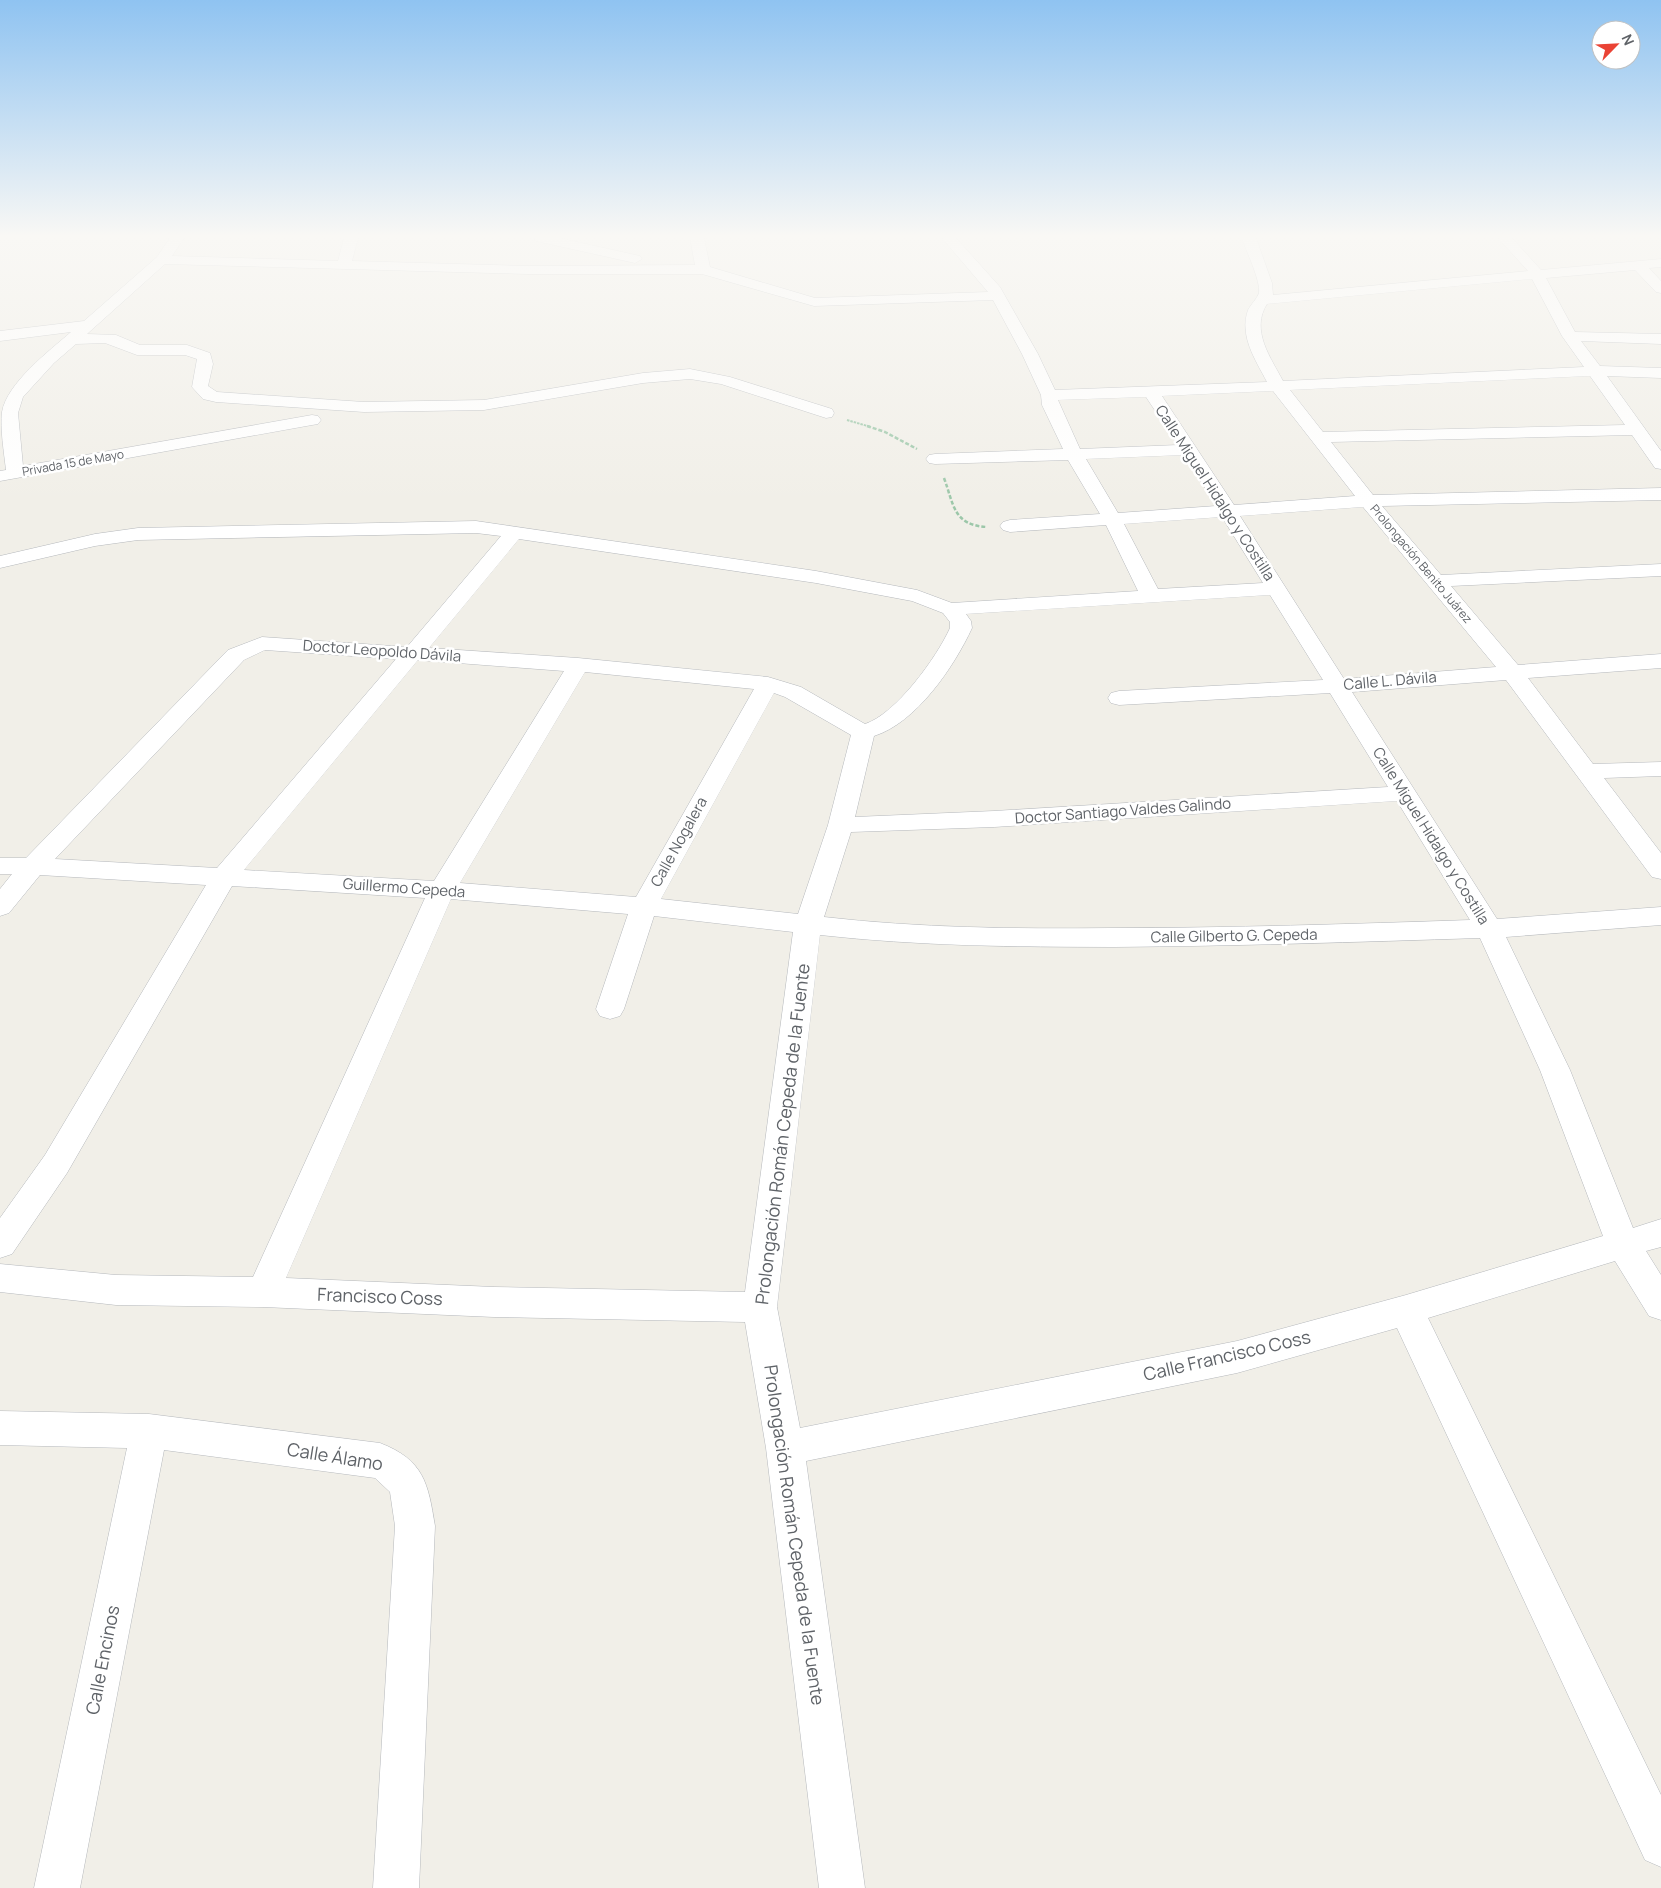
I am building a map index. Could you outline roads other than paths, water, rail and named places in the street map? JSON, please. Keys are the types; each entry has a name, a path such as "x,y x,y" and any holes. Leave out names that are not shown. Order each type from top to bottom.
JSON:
{"street":[{"path":"34,353 67,333 84,326"},
{"path":"1014,326 1030,354 1049,395 1050,405 1074,454 1111,517 1150,594"},
{"name":"Prolongación Benito Juárez","path":"1253,326 1252,331 1256,345 1278,386 1368,501 1511,671 1661,871"},
{"path":"1565,326 1661,464"},
{"path":"7,474 10,413 15,396 48,360 67,333"},
{"path":"0,336 67,333 116,340 137,350 173,349 198,352 204,356 206,361 200,379 200,387 209,395 216,397 364,407 484,405 512,402 643,378 690,374 724,380 826,413"},
{"path":"1570,336 1661,339"},
{"path":"1049,395 1595,371 1661,373"},
{"name":"Calle Miguel Hidalgo y Costilla","path":"1151,392 1190,450 1489,929 1555,1070 1622,1244 1661,1305"},
{"name":"Privada 15 de Mayo","path":"7,474 146,451 312,420"},
{"path":"1317,437 1636,430"},
{"path":"935,459 1190,450"},
{"path":"1010,526 1111,517 1229,512 1368,501 1661,494"},
{"path":"0,562 95,540 162,532 476,527 816,577 917,596 950,609 958,616 961,628 935,673 893,718 880,727 863,732"},
{"path":"0,1244 56,1164 224,878 516,532"},
{"path":"1437,582 1661,570"},
{"path":"950,609 1150,594 1276,588"},
{"name":"Doctor Leopoldo Dávila","path":"0,908 33,866 236,655 262,643 578,665 768,684 793,692 863,732"},
{"name":"Calle L. Dávila","path":"1120,698 1338,686 1511,671 1661,661"},
{"path":"263,1292 442,890 578,665"},
{"name":"Calle Nogalera","path":"610,1009 644,906 768,684"},
{"name":"Prolongación Román Cepeda de la Fuente","path":"842,1888 785,1448 760,1307 808,924 841,825 863,732"},
{"path":"1586,771 1661,769"},
{"name":"Doctor Santiago Valdes Galindo","path":"841,825 994,819 1404,794"},
{"name":"Guillermo Cepeda","path":"0,866 33,866 442,890 644,906 808,924"},
{"name":"Calle Gilberto G. Cepeda","path":"808,924 883,933 995,938 1235,937 1489,929 1661,916"},
{"name":"Calle Francisco Coss","path":"785,1448 1237,1357 1406,1310 1622,1244 1661,1234"},
{"name":"Francisco Coss","path":"0,1278 116,1290 263,1292 494,1302 760,1307"},
{"path":"1406,1310 1661,1844"},
{"name":"Calle Álamo","path":"0,1428 149,1431 380,1461 396,1469 404,1477 410,1492 415,1526 396,1888"},
{"name":"Calle Encinos","path":"57,1888 149,1431"}]}
